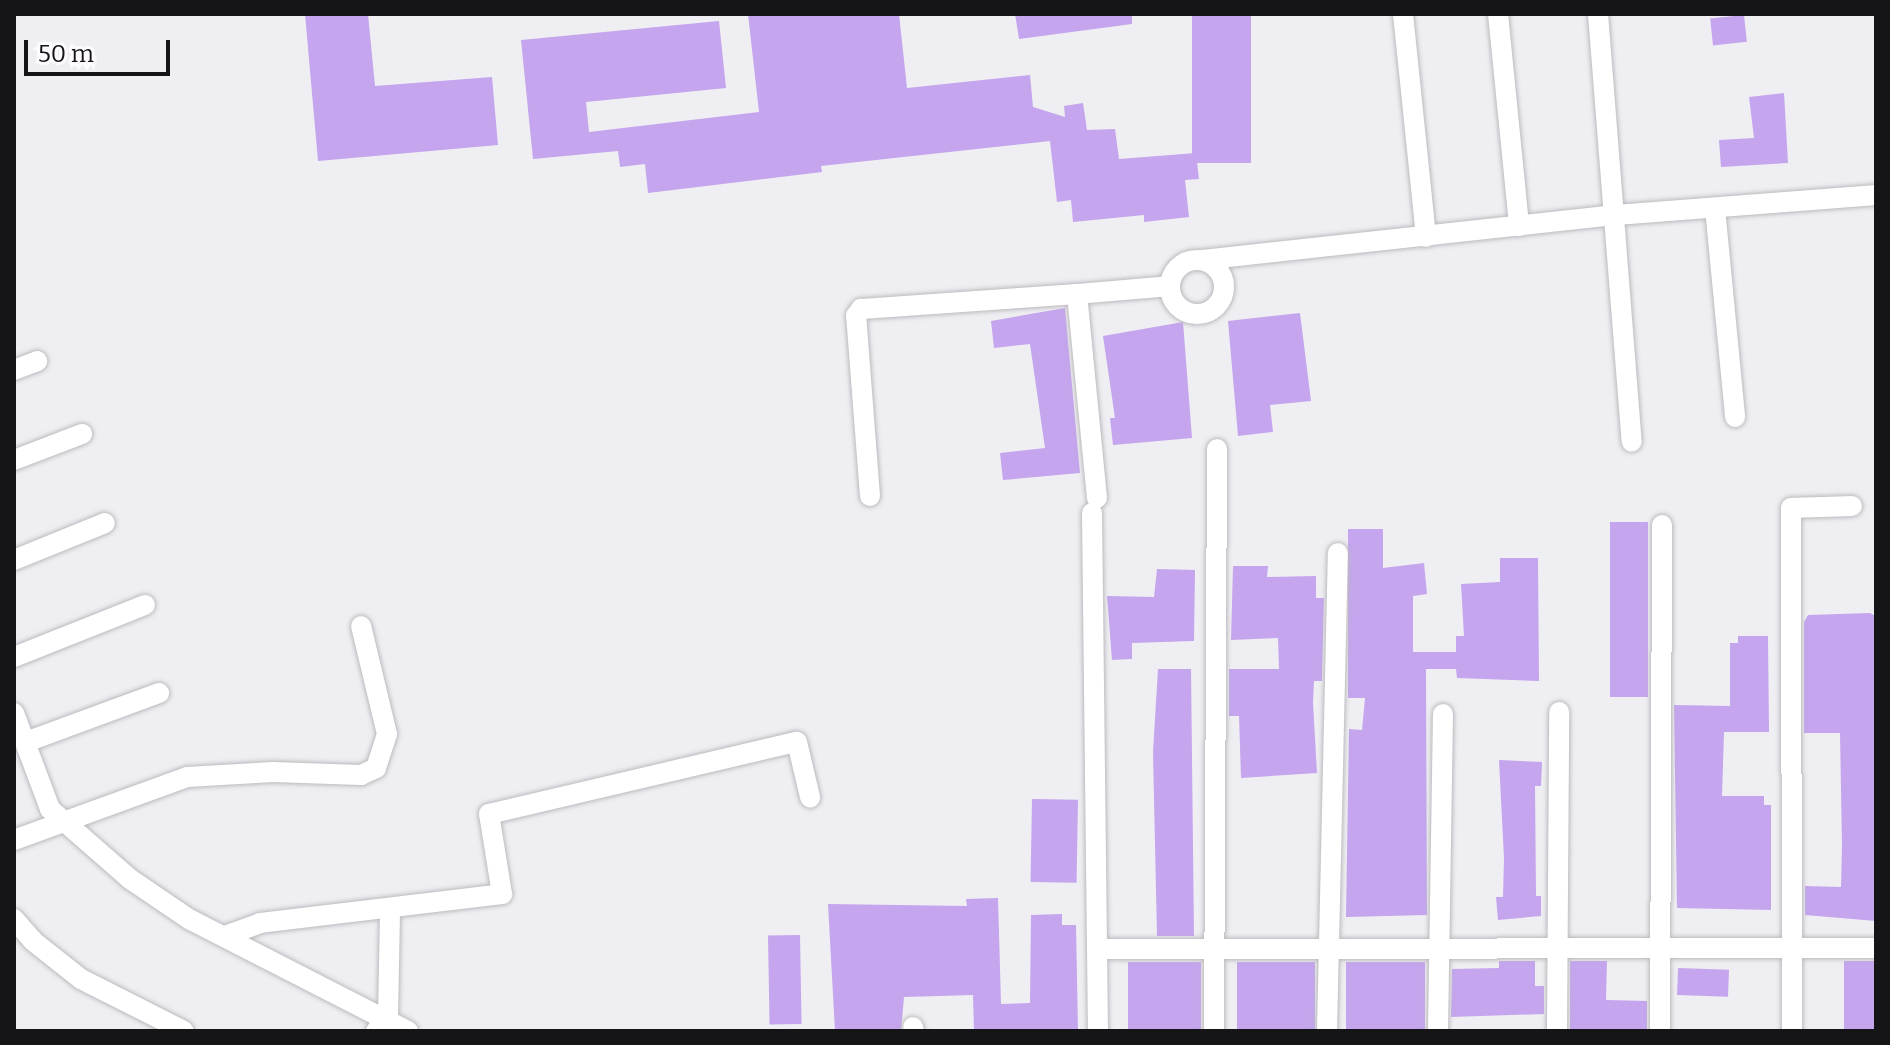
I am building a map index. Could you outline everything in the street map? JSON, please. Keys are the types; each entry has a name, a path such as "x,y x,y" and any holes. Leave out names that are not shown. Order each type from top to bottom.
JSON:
{"street":[{"path":"1403,14 1426,237"},
{"path":"1498,14 1519,226"},
{"path":"1598,14 1632,442"},
{"path":"1201,260 1222,276 1223,294 1214,308 1197,314 1181,309 1170,286 1176,270 1201,260 1616,215 1876,195"},
{"path":"1715,208 1735,417"},
{"path":"870,496 856,316 861,309 1170,286"},
{"path":"1077,294 1094,506 1098,1031"},
{"path":"14,370 37,361"},
{"path":"14,460 82,434"},
{"path":"1214,1031 1217,449"},
{"path":"1792,1031 1791,508 1852,506"},
{"path":"14,560 105,523"},
{"path":"1660,1031 1662,525"},
{"path":"1327,1031 1338,553"},
{"path":"14,657 145,605"},
{"path":"14,840 60,820 187,777 273,772 361,775 376,768 387,734 361,626"},
{"path":"26,742 159,693"},
{"path":"1557,1031 1559,712"},
{"path":"14,713 50,809 130,879 382,1024 408,1031"},
{"path":"1438,1031 1443,714"},
{"path":"225,936 260,923 502,894 489,814 797,742 810,797"},
{"path":"382,1024 390,909"},
{"path":"14,919 33,941 81,979 184,1031"},
{"path":"1098,949 1876,948"}],"building":[{"path":"305,14 368,14 375,86 492,77 498,145 318,161"},
{"path":"748,14 899,14 907,88 1030,75 1033,107 1065,117 1064,106 1083,103 1087,130 1115,129 1119,159 1196,153 1199,179 1185,180 1189,217 1144,222 1144,215 1073,222 1071,200 1057,202 1050,141 821,166 822,172 648,193 645,164 620,167 618,151 533,159 521,40 719,21 726,88 586,102 589,132 759,112"},
{"path":"1015,14 1132,14 1132,24 1019,39"},
{"path":"1192,14 1251,14 1251,163 1192,163"},
{"path":"1744,15 1747,42 1713,45 1710,19"},
{"path":"1784,93 1788,163 1721,167 1719,140 1754,138 1749,97"},
{"path":"1065,308 1080,473 1003,480 1000,453 1045,448 1030,344 994,348 991,321"},
{"path":"1300,313 1311,401 1270,405 1273,432 1238,436 1228,321"},
{"path":"1183,322 1192,438 1113,445 1110,418 1115,418 1103,336"},
{"path":"1610,522 1648,522 1648,697 1610,697"},
{"path":"1348,529 1383,529 1383,568 1424,563 1427,594 1413,596 1413,652 1456,652 1456,636 1464,636 1461,584 1500,582 1500,558 1538,558 1539,681 1457,678 1456,669 1426,669 1427,915 1346,917 1349,729 1362,730 1365,698 1348,698"},
{"path":"1233,566 1268,566 1267,577 1316,576 1316,598 1324,598 1322,681 1314,681 1313,703 1317,773 1241,778 1239,716 1229,716 1229,669 1279,669 1278,638 1231,640"},
{"path":"1157,569 1195,570 1194,641 1132,643 1132,659 1112,660 1107,596 1154,597"},
{"path":"1870,613 1876,616 1876,921 1805,915 1805,886 1841,887 1842,846 1840,733 1804,733 1804,622 1808,615"},
{"path":"1738,636 1768,636 1769,732 1724,732 1722,796 1764,796 1764,805 1771,805 1771,910 1677,908 1674,705 1730,706 1730,643 1738,643"},
{"path":"1158,669 1191,669 1194,936 1157,936 1153,752"},
{"path":"1499,760 1542,762 1541,786 1535,786 1536,896 1541,896 1541,916 1498,920 1496,897 1503,897 1504,858"},
{"path":"1032,799 1078,800 1077,883 1031,882"},
{"path":"998,898 1001,1004 1030,1003 1031,915 1062,914 1062,925 1076,925 1078,1031 974,1031 973,995 904,997 901,1031 835,1031 828,904 967,906 966,899"},
{"path":"800,935 802,1024 770,1025 768,936"},
{"path":"1499,961 1535,961 1535,986 1544,986 1544,1014 1451,1017 1452,969 1499,968"},
{"path":"1570,961 1607,961 1606,1000 1647,1001 1647,1031 1570,1031"},
{"path":"1844,961 1876,961 1876,1031 1844,1031"},
{"path":"1128,962 1201,962 1201,1030 1128,1030"},
{"path":"1237,962 1315,962 1315,1031 1237,1031"},
{"path":"1346,962 1425,962 1425,1031 1346,1031"},
{"path":"1678,968 1729,970 1728,997 1677,995"}]}
